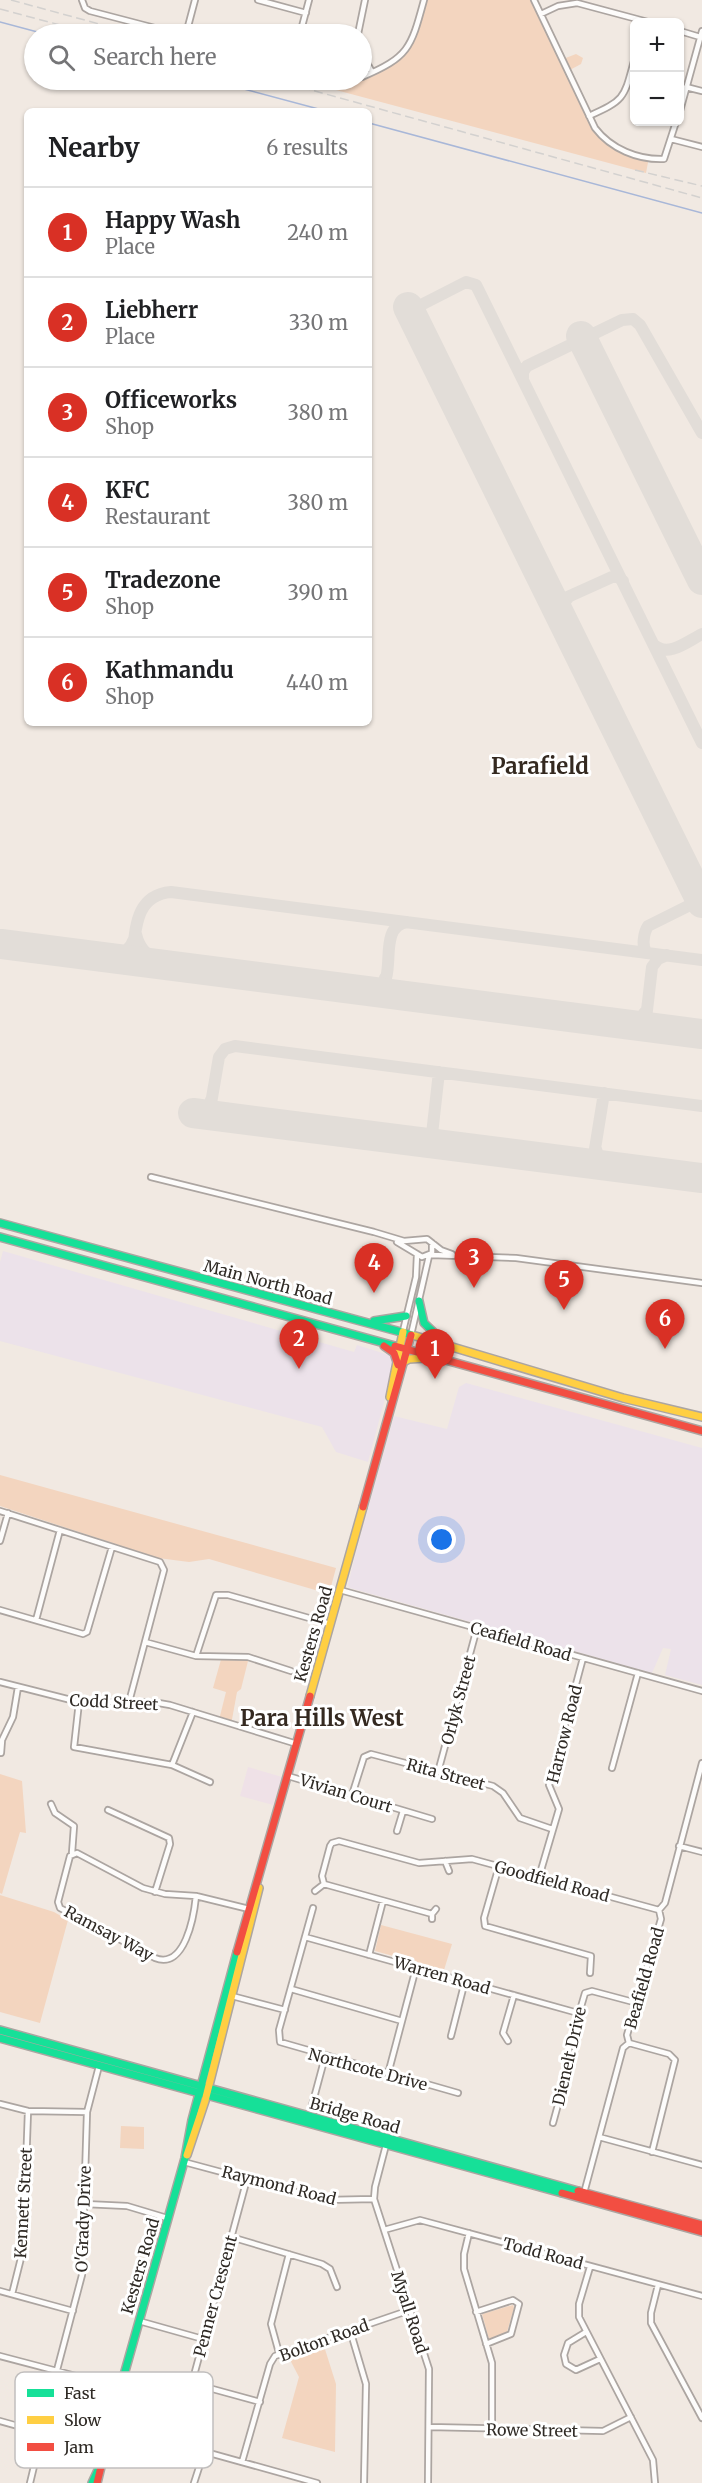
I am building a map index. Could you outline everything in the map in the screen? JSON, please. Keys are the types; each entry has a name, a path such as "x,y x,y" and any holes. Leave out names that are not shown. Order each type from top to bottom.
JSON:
{"main road":[{"name":"Main North Road","path":"0,1223 403,1332 556,1379 702,1417"},
{"name":"Main North Road","path":"0,1237 702,1431"},
{"path":"419,1301 424,1323 448,1345"},
{"path":"365,1322 406,1316"},
{"name":"Kesters Road","path":"403,1332 404,1349"},
{"name":"Kesters Road","path":"125,2372 204,2091 225,1995 340,1590 404,1349 411,1335"},
{"path":"377,1341 394,1353 400,1364 410,1359 434,1357"},
{"name":"Kesters Road","path":"204,2091 212,2075 234,1996 251,1910"},
{"name":"Bridge Road","path":"0,2030 100,2062"},
{"name":"Bridge Road","path":"0,2038 100,2062 584,2196 702,2225"},
{"path":"212,2075 220,2092"},
{"name":"Bridge Road","path":"204,2091 220,2092 387,2142"},
{"name":"Bridge Road","path":"584,2196 702,2232"},
{"path":"92,2483 99,2468"},
{"path":"97,2483 99,2468"}],"street":[{"path":"82,0 87,10 140,24"},
{"path":"189,24 195,0"},
{"path":"258,0 306,13"},
{"path":"303,24 309,0"},
{"path":"360,24 365,0"},
{"path":"372,72 400,56 409,47 416,32 424,0"},
{"path":"534,0 589,116 603,138 621,150 664,159 675,126"},
{"path":"541,14 558,6 577,3 631,18"},
{"path":"684,95 702,31"},
{"path":"684,32 700,37"},
{"path":"589,116 614,104 622,97 631,72"},
{"path":"686,87 702,91"},
{"path":"672,139 702,147"},
{"path":"151,1177 404,1242 416,1242 424,1238 441,1250 452,1254"},
{"path":"387,1236 423,1257 452,1254 516,1258 702,1282"},
{"path":"416,1242 416,1253"},
{"path":"430,1255 433,1248 432,1243"},
{"name":"Kesters Road","path":"403,1332 416,1277 416,1253"},
{"name":"Kesters Road","path":"411,1335 430,1255"},
{"path":"0,1511 160,1562 163,1566 164,1570 129,1702"},
{"path":"0,1541 8,1513"},
{"path":"36,1620 60,1530"},
{"path":"0,1610 83,1634 87,1632 112,1547"},
{"name":"Ceafield Road","path":"340,1590 702,1691"},
{"path":"196,1656 216,1594 228,1595 330,1624"},
{"name":"Orlyk Street","path":"438,1772 477,1628"},
{"path":"145,1642 196,1656 248,1657 291,1671"},
{"name":"Harrow Road","path":"539,1877 559,1809 549,1785 583,1658"},
{"path":"612,1768 638,1673"},
{"name":"Codd Street","path":"0,1682 79,1702 170,1705 297,1744"},
{"path":"1,1753 2,1740 13,1718 18,1687"},
{"path":"79,1702 74,1747 172,1765 210,1782"},
{"path":"172,1765 193,1712"},
{"name":"Rita Street","path":"352,1795 364,1757 371,1754 493,1786 503,1793 520,1818 552,1829"},
{"name":"Beafield Road","path":"584,2196 623,2048 629,2043 627,2034 661,1919 659,1910 664,1905 702,1763"},
{"name":"Vivian Court","path":"288,1776 432,1819"},
{"path":"51,1804 55,1813 74,1826 72,1853 82,1855 143,1888 155,1892 196,1896 251,1910"},
{"path":"108,1810 169,1839 170,1844 155,1892"},
{"name":"Vivian Court","path":"397,1832 403,1810"},
{"name":"Goodfield Road","path":"324,1884 322,1876 330,1846 335,1842 419,1863 472,1859 659,1910"},
{"path":"679,1846 702,1852"},
{"name":"Ramsay Way","path":"72,1853 58,1902 60,1908 160,1960 174,1958 182,1948 196,1896"},
{"path":"445,1861 449,1871"},
{"path":"499,1866 484,1918 486,1926 591,1956 590,1973"},
{"path":"315,1891 324,1884 432,1917 436,1909"},
{"path":"369,1955 383,1901"},
{"path":"273,2046 280,2042 278,2036 313,1908"},
{"name":"Warren Road","path":"306,1937 579,2013"},
{"path":"388,2074 416,1968"},
{"path":"451,2036 465,1982"},
{"path":"291,1989 402,2021"},
{"name":"Dienelt Drive","path":"553,2123 568,2068 569,2048 583,1996 587,1991 637,2003"},
{"path":"225,1995 285,2010"},
{"path":"508,2042 503,2033 514,1995"},
{"name":"Northcote Drive","path":"280,2042 458,2093"},
{"path":"629,2043 669,2054 675,2060 652,2152"},
{"path":"311,2109 326,2057"},
{"name":"O'Grady Drive","path":"57,2370 83,2269 87,2112 100,2062"},
{"path":"0,2104 28,2111 87,2112"},
{"name":"Kennett Street","path":"12,2294 23,2250 28,2111"},
{"path":"599,2137 702,2165"},
{"name":"Myall Road","path":"387,2142 374,2199 429,2372 428,2483"},
{"name":"Raymond Road","path":"185,2160 330,2201 374,2199"},
{"name":"Penner Crescent","path":"194,2372 247,2179"},
{"path":"85,2204 127,2206 167,2218"},
{"name":"Todd Road","path":"384,2230 418,2219 702,2295"},
{"path":"470,2233 464,2254 464,2269 492,2366 492,2428"},
{"path":"231,2237 327,2266 337,2287"},
{"path":"279,2353 271,2324 290,2254"},
{"path":"590,2266 579,2317 653,2460 655,2483"},
{"path":"658,2285 651,2313 652,2326 702,2418"},
{"path":"0,2290 73,2311"},
{"path":"476,2312 513,2300 519,2304 511,2334 486,2344"},
{"name":"Bolton Road","path":"242,2462 270,2364 279,2353 410,2310"},
{"path":"139,2321 203,2339"},
{"path":"350,2330 366,2384 364,2483"},
{"path":"586,2331 568,2343 564,2355 566,2364 578,2370 600,2359"},
{"path":"0,2356 64,2372"},
{"name":"Penner Crescent","path":"213,2388 260,2402"},
{"name":"Rowe Street","path":"429,2427 603,2431 631,2417"},
{"path":"0,2421 15,2425"},
{"path":"213,2454 317,2483"},
{"path":"30,2483 34,2468"},
{"path":"194,2483 199,2468"}],"shaded area":[{"path":"424,0 534,0 563,59 576,54 583,58 581,64 568,71 595,128 621,150 649,157 646,173 336,90 372,90 372,71 405,52"},
{"path":"3,1251 354,1352 357,1345 389,1355 394,1365 368,1462 336,1452 322,1427 0,1341 0,1262"},
{"path":"466,1383 702,1448 702,1685 665,1675 671,1649 663,1648 652,1673 350,1588 348,1585 357,1548 394,1416 447,1429 459,1387"},
{"path":"0,1475 336,1568 329,1594 209,1559 189,1562 158,1558 0,1506"},
{"path":"222,1656 249,1657 241,1689 237,1692 231,1725 219,1720 226,1692 213,1688"},
{"path":"248,1767 282,1777 273,1805 240,1796"},
{"path":"0,1774 22,1781 26,1833 20,1832 2,1894 0,1893"},
{"path":"0,1895 54,1912 68,1920 40,2023 0,2012"},
{"path":"381,1925 452,1944 444,1970 375,1951"},
{"path":"121,2126 144,2127 144,2149 120,2148"},
{"path":"513,2305 507,2332 489,2339 482,2314"},
{"path":"323,2343 336,2384 335,2452 282,2438 299,2377 287,2354"}],"waterway":[{"path":"0,22 24,28"},
{"path":"247,90 315,108"},
{"path":"372,124 702,213"}],"taxiway":[{"path":"423,336 415,317 419,306 466,282 476,285 702,743"},
{"path":"523,378 523,372 527,366 622,320 633,319 640,325 702,433"},
{"path":"595,333 591,337 589,346 599,371"},
{"path":"540,575 552,596 561,600 612,577 618,577 623,581"},
{"path":"567,599 563,603 561,612 570,636"},
{"path":"654,645 660,649 672,649 702,634"},
{"path":"688,874 695,894 689,905"},
{"path":"133,950 138,921 145,905 160,894 171,892 702,960"},
{"path":"647,953 644,940 648,926 702,899"},
{"path":"324,986 371,991 383,985 392,933 397,926 407,922"},
{"path":"136,934 140,945 154,959 173,966 205,970"},
{"path":"65,953 104,958 114,957 129,948 134,939"},
{"path":"667,955 658,959 652,967 646,1019 654,1027 702,1034"},
{"path":"385,978 393,991 400,995 444,1001"},
{"path":"582,1018 625,1023 633,1022 645,1012"},
{"path":"209,1115 219,1057 225,1049 235,1046 702,1106"},
{"path":"431,1143 439,1072"},
{"path":"560,1159 583,1161 594,1155 604,1093"},
{"path":"211,1100 213,1107 222,1115 253,1121"},
{"path":"596,1149 604,1162 629,1168"}],"runway":[{"path":"408,307 702,903"},
{"path":"581,336 702,580"},
{"path":"1,944 702,1034"},
{"path":"193,1113 702,1178"}],"railway":[{"path":"11,0 99,24"},
{"path":"0,9 56,24"},
{"path":"311,90 702,198"},
{"path":"635,170 702,186"}],"traffic: fast":[{"path":"0,1223 412,1335"},
{"path":"0,1237 395,1346"},
{"path":"419,1301 424,1323 445,1343"},
{"path":"374,1321 406,1316"},
{"path":"125,2372 185,2158 192,2120 237,1952"},
{"path":"0,2030 578,2191"},
{"path":"0,2038 562,2193"},
{"path":"92,2483 98,2470"}],"traffic: slow":[{"path":"390,1397 403,1332"},
{"path":"412,1335 623,1398 702,1417"},
{"path":"403,1362 409,1359 426,1358"},
{"path":"310,1696 363,1507"},
{"path":"187,2155 205,2101 259,1888"}],"traffic: jam":[{"path":"363,1507 411,1335"},
{"path":"384,1346 394,1353 398,1365"},
{"path":"395,1346 702,1431"},
{"path":"237,1952 310,1696"},
{"path":"578,2191 702,2225"},
{"path":"562,2193 702,2232"},
{"path":"97,2483 101,2468"}],"place":[{"name":"Officeworks","path":"474,1288"},
{"name":"KFC","path":"374,1293"},
{"name":"Tradezone","path":"564,1310"},
{"name":"Kathmandu","path":"665,1349"},
{"name":"Liebherr","path":"299,1369"},
{"name":"Happy Wash","path":"435,1379"}],"district":[{"name":"Parafield","path":"540,766"},
{"name":"Para Hills West","path":"322,1718"}]}
